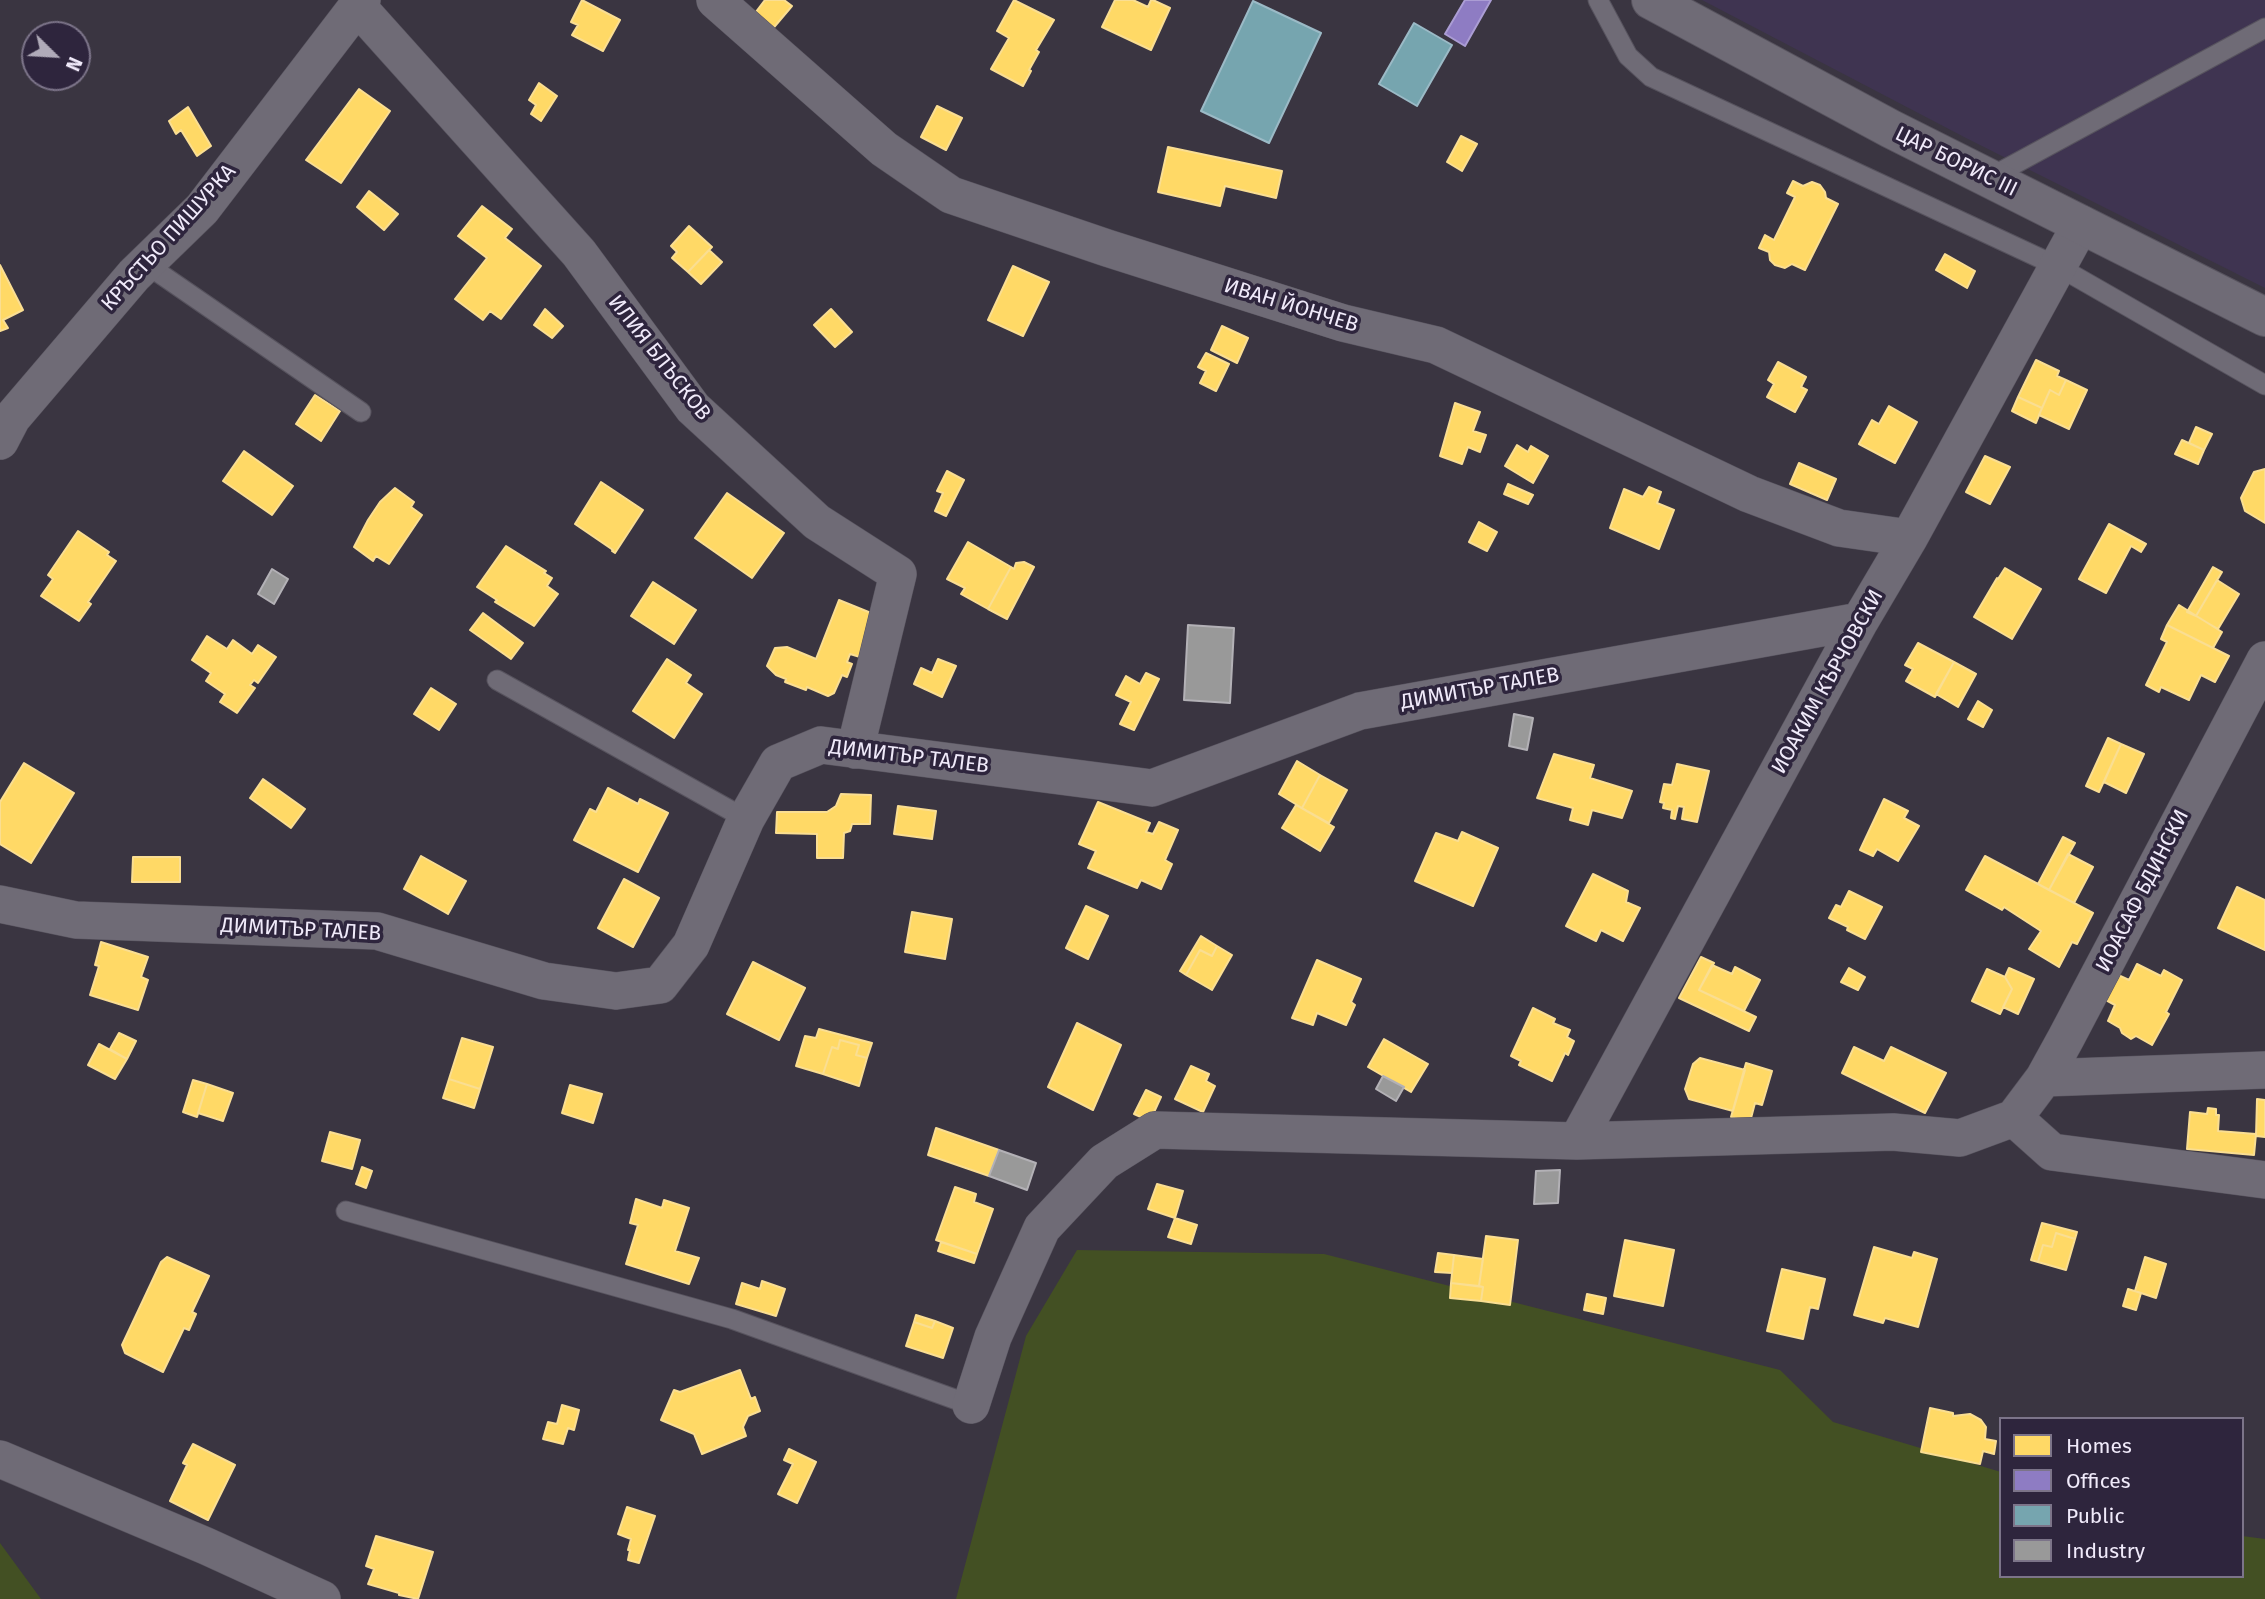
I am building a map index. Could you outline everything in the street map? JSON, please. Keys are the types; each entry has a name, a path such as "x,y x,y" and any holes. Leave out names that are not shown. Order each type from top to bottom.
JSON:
{"street":[{"name":"ИВАН ЙОНЧЕВ","path":"715,0 884,149 951,195 1330,319 1436,345 1749,494 1839,528 1909,538"},
{"name":"ЦАР БОРИС III","path":"1651,0 1891,129 2265,317"},
{"name":"КРЪСТЬО ПИШУРКА","path":"0,441 12,418 134,275 202,209 360,4"},
{"name":"ИЛИЯ БЛЪСКОВ","path":"360,4 579,253 693,408 817,522 898,574 855,750"},
{"name":"ИОАКИМ КЪРЧОВСКИ","path":"1577,1141 1860,621 1909,538 2081,223"},
{"name":"ДИМИТЪР ТАЛЕВ","path":"0,904 76,920 377,931 544,981 616,991 660,985 691,944 746,819 778,763 821,745 1152,788 1360,711 1860,621"},
{"name":"ИОАСАФ БДИНСКИ","path":"2014,1118 2045,1078 2265,660"},
{"path":"2045,1078 2265,1070"},
{"path":"971,1405 993,1338 1042,1228 1104,1162 1155,1130 1577,1141 1893,1132 1960,1138 2014,1118 2052,1152 2265,1180"},
{"path":"0,1459 219,1551 321,1599"}],"lane":[{"path":"1598,0 1628,56 1651,77 2059,267 2265,385"},
{"path":"1989,178 2265,28"},
{"path":"146,264 361,412"},
{"path":"496,680 746,819"},
{"path":"346,1211 732,1319 971,1405"}],"shaded area":[{"path":"1702,0 2265,0 2265,288 1966,138"}],"green space":[{"path":"1077,1250 1324,1254 1780,1370 1833,1422 1999,1471 1999,1578 2244,1578 2244,1536 2265,1539 2265,1599 956,1599 1026,1336"},
{"path":"0,1543 41,1599 0,1599"}],"building: Homes":[{"path":"582,0 620,20 603,51 572,35 578,25 571,22"},
{"path":"765,0 784,0 792,6 770,32 752,17"},
{"path":"1014,0 1054,20 1036,50 1039,52 1023,86 991,69 1009,38 997,31"},
{"path":"1115,0 1133,0 1148,7 1153,0 1170,8 1151,50 1102,27"},
{"path":"539,83 557,96 541,121 531,114 536,105 529,100"},
{"path":"359,89 390,111 341,183 306,160"},
{"path":"937,106 962,118 946,150 921,137"},
{"path":"188,107 211,146 197,156 181,130 176,134 169,121"},
{"path":"1461,136 1477,144 1462,171 1447,162"},
{"path":"1168,147 1282,171 1276,198 1225,186 1220,206 1158,192"},
{"path":"1793,181 1803,186 1812,182 1820,185 1826,198 1838,204 1805,270 1792,264 1785,268 1775,265 1770,260 1769,252 1759,248 1765,235 1774,240 1795,197 1787,193"},
{"path":"369,191 398,214 384,230 357,207"},
{"path":"482,206 512,229 505,238 541,266 501,319 490,311 483,320 455,299 487,258 458,236"},
{"path":"689,226 712,247 688,272 672,258 677,252 671,246"},
{"path":"709,250 722,262 701,284 688,272"},
{"path":"1945,254 1975,271 1967,288 1936,270"},
{"path":"0,265 23,310 3,320 8,328 0,331"},
{"path":"1013,266 1049,282 1023,336 988,320"},
{"path":"545,309 563,326 552,338 534,325"},
{"path":"831,309 852,332 835,347 814,325"},
{"path":"1222,326 1248,338 1237,363 1211,350"},
{"path":"1206,353 1229,364 1216,391 1200,383 1206,371 1198,367"},
{"path":"2036,360 2059,371 2057,376 2066,380 2059,395 2050,390 2042,408 2018,397"},
{"path":"1778,362 1806,377 1801,387 1807,390 1795,412 1767,397 1774,384 1768,380"},
{"path":"2066,380 2087,390 2069,429 2039,415 2050,390 2059,395"},
{"path":"315,395 340,411 321,441 296,424"},
{"path":"2018,397 2042,408 2036,423 2012,411"},
{"path":"1455,403 1480,412 1473,431 1486,435 1480,452 1468,447 1462,464 1440,456"},
{"path":"1889,406 1917,422 1895,463 1859,444 1872,420 1879,424"},
{"path":"2196,427 2212,434 2204,450 2189,443"},
{"path":"2182,440 2204,450 2198,464 2175,454"},
{"path":"1517,445 1528,452 1531,446 1548,456 1533,483 1505,466"},
{"path":"244,451 293,486 272,515 223,481"},
{"path":"1985,456 2010,467 1990,504 1966,492"},
{"path":"1799,463 1836,479 1827,500 1790,484"},
{"path":"2265,469 2265,523 2245,511 2241,498 2254,472"},
{"path":"947,471 964,480 946,516 935,511 943,493 937,491"},
{"path":"601,482 643,510 615,553 575,524"},
{"path":"1508,484 1533,495 1528,504 1504,494"},
{"path":"1649,487 1661,492 1657,503 1674,510 1659,549 1610,528 1624,489 1643,497"},
{"path":"395,488 414,502 411,507 422,515 389,564 376,556 373,561 354,547 380,502"},
{"path":"727,493 784,533 752,578 695,538"},
{"path":"1479,522 1497,532 1487,551 1469,542"},
{"path":"2109,524 2146,544 2141,552 2131,546 2106,593 2079,579"},
{"path":"78,531 109,552 107,555 116,561 88,602 91,604 79,621 41,596 53,579 48,575"},
{"path":"968,542 1011,567 988,609 961,594 965,588 947,579"},
{"path":"506,546 546,571 544,573 552,578 547,586 558,594 534,626 495,602 497,600 477,587"},
{"path":"1024,562 1034,567 1007,619 988,609 1011,567 1014,569 1016,563"},
{"path":"2213,567 2222,572 2196,616 2187,612"},
{"path":"2005,568 2041,589 2012,639 1974,617"},
{"path":"2217,580 2239,594 2218,629 2196,616"},
{"path":"653,582 696,610 674,644 631,616"},
{"path":"839,600 876,615 860,657 850,654 847,662 852,664 847,677 842,675 834,693 828,696 785,682 786,679 776,675 767,666 775,648 787,647 816,659"},
{"path":"2179,605 2222,632 2213,648 2167,625"},
{"path":"483,613 523,643 511,659 470,630"},
{"path":"2167,625 2229,656 2215,682 2201,675 2189,700 2161,687 2159,692 2146,685 2167,642 2161,639"},
{"path":"207,636 227,649 233,640 252,654 258,645 276,657 258,683 254,680 250,685 255,688 237,713 220,702 225,694 206,681 211,673 192,660"},
{"path":"1918,643 1954,662 1935,697 1906,681 1913,669 1905,665"},
{"path":"667,659 691,675 686,683 702,694 674,738 633,711"},
{"path":"938,659 956,666 942,697 914,684 921,668 932,673"},
{"path":"1954,662 1976,674 1958,707 1936,694"},
{"path":"1146,673 1159,679 1134,730 1120,724 1131,702 1116,695 1126,676 1140,684"},
{"path":"431,688 456,704 439,730 414,714"},
{"path":"1978,701 1992,710 1983,727 1968,719"},
{"path":"2108,738 2121,744 2099,792 2086,786"},
{"path":"2121,744 2144,754 2126,793 2104,782"},
{"path":"1554,754 1594,765 1590,778 1632,791 1622,818 1592,810 1588,825 1570,820 1573,808 1537,798"},
{"path":"1297,761 1320,775 1302,808 1279,794"},
{"path":"24,763 74,793 31,863 0,844 0,802"},
{"path":"1677,764 1709,771 1697,822 1682,819 1684,807 1678,806 1675,819 1671,818 1672,810 1663,808 1664,803 1660,802 1664,784 1672,785"},
{"path":"1320,775 1347,790 1329,823 1302,808"},
{"path":"263,779 305,809 291,828 250,798"},
{"path":"608,788 638,804 640,799 668,813 638,872 574,840 590,809 596,812"},
{"path":"841,794 871,795 870,824 852,824 850,831 844,833 843,858 817,858 817,834 776,833 777,812 827,812 836,806"},
{"path":"1884,799 1908,811 1904,818 1919,826 1898,861 1877,849 1873,856 1860,850"},
{"path":"1098,802 1150,823 1146,832 1153,834 1159,822 1178,830 1165,860 1172,864 1161,889 1141,880 1137,888 1088,868 1096,851 1079,844"},
{"path":"1296,805 1334,827 1320,851 1282,828"},
{"path":"898,806 936,811 932,839 894,834"},
{"path":"1462,832 1498,848 1473,906 1415,881 1436,833 1458,841"},
{"path":"2063,837 2075,843 2049,890 2038,884"},
{"path":"2068,854 2093,867 2074,903 2049,890"},
{"path":"421,856 466,881 448,914 404,889"},
{"path":"1985,856 2093,913 2077,944 2072,942 2059,967 2029,949 2041,931 2004,907 2002,910 1966,890"},
{"path":"133,857 180,857 180,882 132,882"},
{"path":"1593,874 1628,891 1626,902 1640,908 1623,941 1601,930 1596,941 1566,926"},
{"path":"624,879 659,898 633,947 598,928"},
{"path":"2237,887 2265,900 2265,950 2218,928"},
{"path":"1849,891 1882,907 1865,939 1829,918 1836,905 1841,907"},
{"path":"1086,906 1108,916 1088,959 1066,948"},
{"path":"912,912 952,919 945,959 905,952"},
{"path":"1201,936 1217,946 1212,956 1200,950 1186,975 1180,971"},
{"path":"101,942 148,957 141,977 148,980 138,1010 90,995 99,966 95,965"},
{"path":"1217,946 1232,955 1212,990 1186,975 1200,950 1212,956"},
{"path":"1701,957 1714,963 1699,990 1756,1017 1749,1031 1679,998"},
{"path":"1317,960 1361,979 1351,1002 1355,1005 1346,1025 1317,1013 1313,1025 1292,1018"},
{"path":"753,962 805,988 779,1040 727,1014"},
{"path":"2137,964 2161,976 2164,970 2182,980 2166,1012 2169,1014 2152,1045 2136,1036 2131,1039 2108,1021 2115,1005 2104,999 2116,974 2129,980"},
{"path":"1712,965 1732,974 1735,967 1760,980 1744,1011 1699,990"},
{"path":"1849,968 1865,977 1858,990 1841,982"},
{"path":"2009,968 2034,979 2018,1014 2003,1007 2012,989 2005,977"},
{"path":"1987,969 2005,977 2012,989 2000,1014 1972,1001"},
{"path":"1533,1008 1555,1019 1553,1023 1570,1030 1567,1037 1574,1041 1568,1055 1565,1053 1552,1081 1519,1065 1521,1061 1511,1056"},
{"path":"1077,1023 1121,1045 1093,1110 1048,1087"},
{"path":"819,1029 872,1043 867,1058 856,1055 859,1045 840,1040 838,1049 832,1047 823,1074 796,1066 805,1036 816,1038"},
{"path":"119,1033 136,1041 127,1059 110,1049"},
{"path":"462,1038 493,1047 480,1089 449,1079"},
{"path":"1384,1039 1428,1064 1411,1092 1368,1067"},
{"path":"840,1040 859,1045 856,1055 867,1058 859,1086 823,1074 832,1047 838,1049"},
{"path":"99,1044 127,1059 115,1079 88,1065"},
{"path":"1854,1047 1884,1061 1891,1047 1946,1073 1925,1113 1842,1073"},
{"path":"1700,1058 1745,1070 1733,1111 1689,1099 1685,1089 1693,1064"},
{"path":"1746,1063 1772,1071 1762,1105 1755,1103 1750,1122 1731,1117"},
{"path":"1191,1066 1209,1074 1206,1081 1215,1086 1203,1112 1175,1099"},
{"path":"449,1079 480,1089 474,1108 443,1098"},
{"path":"193,1080 207,1084 197,1117 183,1112"},
{"path":"207,1084 233,1093 223,1121 198,1113"},
{"path":"570,1085 602,1094 593,1123 562,1113"},
{"path":"1146,1090 1161,1097 1150,1121 1134,1114"},
{"path":"2257,1099 2265,1100 2265,1137 2256,1136"},
{"path":"2208,1108 2216,1109 2216,1115 2219,1115 2218,1131 2256,1134 2254,1155 2187,1149 2190,1112 2207,1114"},
{"path":"936,1128 999,1150 989,1176 928,1155"},
{"path":"330,1132 360,1140 352,1169 322,1161"},
{"path":"362,1167 372,1171 366,1188 356,1184"},
{"path":"1157,1184 1183,1191 1175,1218 1148,1209"},
{"path":"955,1187 976,1194 974,1202 993,1209 977,1254 936,1240"},
{"path":"636,1199 662,1208 664,1200 689,1208 675,1251 699,1258 689,1284 626,1264 638,1225 630,1223"},
{"path":"1175,1218 1197,1225 1191,1244 1168,1237"},
{"path":"2042,1223 2077,1232 2075,1239 2056,1233 2052,1247 2043,1245 2038,1262 2031,1260"},
{"path":"2056,1233 2075,1239 2066,1270 2038,1262 2043,1245 2052,1247"},
{"path":"1486,1236 1518,1240 1510,1305 1481,1301 1483,1287 1479,1286"},
{"path":"1625,1240 1674,1250 1663,1306 1614,1296"},
{"path":"941,1242 977,1254 974,1263 938,1251"},
{"path":"1874,1247 1912,1258 1914,1252 1937,1259 1918,1327 1885,1318 1883,1323 1854,1315"},
{"path":"1438,1253 1454,1255 1452,1273 1435,1272"},
{"path":"1454,1255 1483,1259 1479,1286 1451,1283"},
{"path":"167,1257 209,1276 192,1312 196,1314 189,1330 184,1328 163,1372 125,1353 122,1345 161,1262"},
{"path":"2145,1257 2166,1264 2156,1298 2135,1291"},
{"path":"1782,1269 1825,1279 1818,1309 1810,1307 1803,1339 1767,1331"},
{"path":"762,1281 785,1289 776,1316 736,1304 742,1283 760,1289"},
{"path":"1451,1283 1483,1287 1481,1301 1450,1298"},
{"path":"2128,1289 2141,1293 2136,1310 2123,1306"},
{"path":"1587,1294 1606,1298 1603,1314 1584,1310"},
{"path":"916,1315 935,1321 932,1328 914,1322"},
{"path":"935,1321 953,1328 943,1358 906,1346 914,1322 932,1328"},
{"path":"740,1370 751,1399 755,1397 760,1411 748,1416 743,1427 746,1436 702,1454 694,1434 661,1420 674,1390 680,1392"},
{"path":"562,1405 579,1410 574,1430 568,1428 563,1444 543,1439 548,1422 557,1424"},
{"path":"1930,1408 1953,1413 1953,1416 1970,1414 1981,1420 1986,1427 1985,1439 1996,1441 1994,1454 1983,1451 1980,1464 1921,1452"},
{"path":"193,1444 235,1465 208,1520 170,1501 187,1465 183,1463"},
{"path":"789,1449 816,1462 797,1503 778,1494 793,1464 784,1460"},
{"path":"627,1507 655,1516 639,1563 628,1560 631,1539 618,1534"},
{"path":"376,1536 433,1552 418,1599 368,1584 374,1569 366,1566"}],"building: Offices":[{"path":"1465,0 1491,0 1465,46 1445,34"}],"building: Public":[{"path":"1253,1 1321,33 1269,143 1201,111"},
{"path":"1414,23 1452,45 1417,106 1379,84"}],"building: Industry":[{"path":"272,569 288,579 274,604 258,594"},
{"path":"1188,625 1234,628 1230,703 1184,700"},
{"path":"1514,714 1533,718 1527,750 1509,746"},
{"path":"1383,1076 1404,1087 1396,1101 1376,1089"},
{"path":"999,1150 1036,1163 1027,1190 989,1176"},
{"path":"1560,1170 1558,1203 1534,1204 1536,1171"}]}
